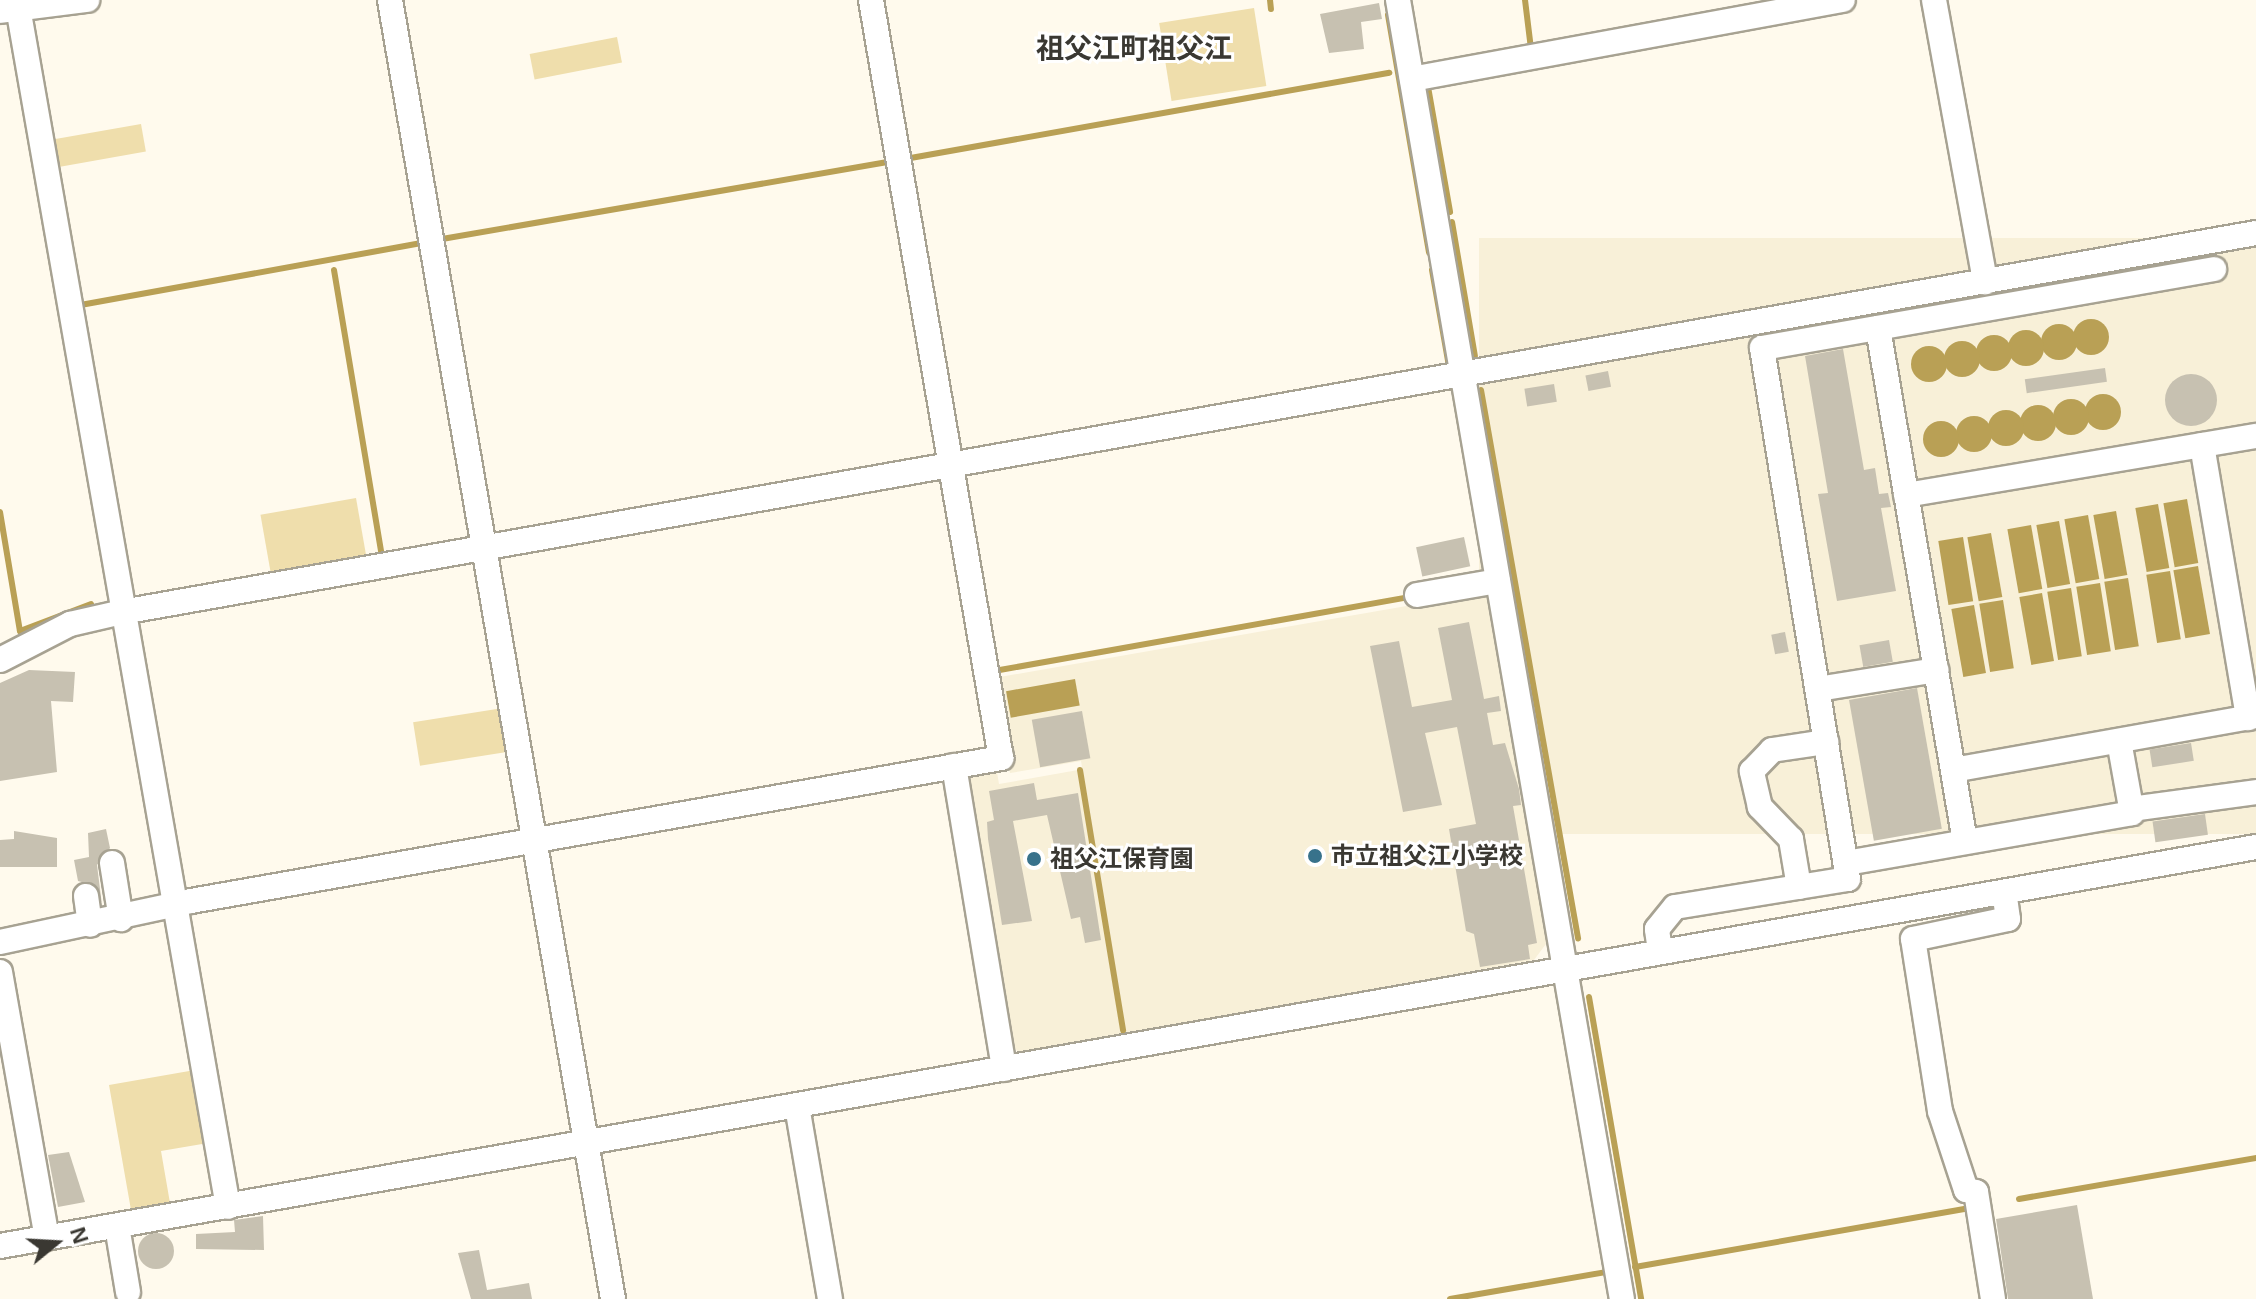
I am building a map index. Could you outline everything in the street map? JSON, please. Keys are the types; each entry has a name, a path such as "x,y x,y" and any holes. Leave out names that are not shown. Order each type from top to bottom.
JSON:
{"street":[{"path":"87,0 9,12 122,612 228,1207"},
{"path":"390,0 481,548 613,1299"},
{"path":"0,942 532,840 1001,758 871,0"},
{"path":"1398,0 1622,1299"},
{"path":"1412,79 1843,0"},
{"path":"1934,0 1985,282"},
{"path":"0,660 70,624 122,612 2256,233"},
{"path":"1660,951 1657,929 1675,907 1848,879 1762,348 2214,269"},
{"path":"1878,328 1965,842"},
{"path":"1906,495 2256,436"},
{"path":"1953,770 2252,717 2202,445"},
{"path":"1417,595 1498,581"},
{"path":"1818,689 1936,670"},
{"path":"2119,741 2131,809"},
{"path":"1799,887 1791,839 1760,807 1752,771 1772,750 1826,742"},
{"path":"954,766 1004,1069"},
{"path":"1846,863 2131,809 2256,792"},
{"path":"0,1246 2256,847"},
{"path":"112,863 121,919"},
{"path":"1993,1299 1976,1192 1966,1190 1940,1111 1913,939 2008,919 2004,892"},
{"path":"86,896 90,925"},
{"path":"0,972 47,1238"},
{"path":"797,1106 830,1299"},
{"path":"117,1226 128,1292"}],"shaded area":[{"path":"1254,8 1266,86 1172,101 1159,23"},
{"path":"617,37 622,63 535,80 530,54"},
{"path":"141,124 146,152 50,168 45,141"},
{"path":"1479,238 2256,238 2256,834 1479,834"},
{"path":"2091,319 2104,324 2109,337 2104,350 2091,355 2078,350 2073,337 2078,324"},
{"path":"2059,324 2072,329 2077,342 2072,355 2059,360 2046,355 2041,342 2046,329"},
{"path":"2026,330 2039,335 2044,348 2039,361 2026,366 2013,361 2008,348 2013,335"},
{"path":"1994,335 2007,340 2012,353 2007,366 1994,371 1981,366 1976,353 1981,340"},
{"path":"1962,341 1975,346 1980,359 1975,372 1962,377 1949,372 1944,359 1949,346"},
{"path":"1929,346 1942,351 1947,364 1942,377 1929,382 1916,377 1911,364 1916,351"},
{"path":"2103,394 2116,399 2121,412 2116,425 2103,430 2090,425 2085,412 2090,399"},
{"path":"2071,399 2084,404 2089,417 2084,430 2071,435 2058,430 2053,417 2058,404"},
{"path":"2038,405 2051,410 2056,423 2051,436 2038,441 2025,436 2020,423 2025,410"},
{"path":"2006,410 2019,415 2024,428 2019,441 2006,446 1993,441 1988,428 1993,415"},
{"path":"1974,416 1987,421 1992,434 1987,447 1974,452 1961,447 1956,434 1961,421"},
{"path":"1941,421 1954,426 1959,439 1954,452 1941,457 1928,452 1923,439 1928,426"},
{"path":"356,498 367,561 272,578 260,515"},
{"path":"2187,499 2198,563 2175,567 2163,503"},
{"path":"2158,504 2169,568 2147,572 2135,508"},
{"path":"2116,511 2127,575 2105,579 2093,515"},
{"path":"2088,515 2099,579 2076,583 2064,519"},
{"path":"2059,521 2070,584 2047,588 2036,525"},
{"path":"2031,525 2042,589 2019,593 2007,529"},
{"path":"1991,533 2002,597 1979,601 1967,537"},
{"path":"1963,537 1973,601 1948,605 1938,541"},
{"path":"2198,566 2210,634 2185,638 2173,570"},
{"path":"2170,571 2181,639 2157,643 2146,575"},
{"path":"2128,578 2139,646 2115,650 2104,582"},
{"path":"2100,583 2111,651 2087,655 2076,587"},
{"path":"2071,588 2082,656 2058,660 2047,592"},
{"name":"市立祖父江小学校","path":"1487,592 1549,940 1534,960 1126,1033 1081,761 1010,773 994,678"},
{"path":"2042,593 2054,661 2031,665 2019,597"},
{"path":"2003,600 2014,668 1990,672 1979,604"},
{"path":"1974,605 1986,673 1963,677 1951,609"},
{"path":"1075,679 1080,706 1011,718 1006,691"},
{"path":"503,708 510,751 420,766 413,722"},
{"name":"祖父江保育園","path":"1078,770 1121,1035 1019,1052 1008,1043 966,777 997,772 999,784"},
{"path":"195,1070 208,1143 161,1151 170,1203 131,1210 109,1085"}],"building":[{"path":"1379,3 1382,19 1361,22 1364,49 1329,53 1320,14"},
{"path":"1843,349 1864,470 1875,468 1879,494 1888,493 1891,507 1881,508 1896,591 1837,601 1818,494 1828,493 1805,356"},
{"path":"2105,368 2107,382 2027,393 2025,379"},
{"path":"1608,371 1611,387 1588,391 1585,375"},
{"path":"2191,374 2210,381 2217,400 2210,419 2191,426 2172,419 2165,400 2172,381"},
{"path":"1554,384 1557,402 1527,406 1524,389"},
{"path":"1464,537 1470,566 1422,577 1416,547"},
{"path":"1469,622 1484,699 1499,696 1501,711 1487,713 1493,745 1505,743 1519,789 1521,805 1513,806 1537,943 1528,945 1530,959 1480,967 1474,934 1466,931 1449,829 1476,824 1457,727 1425,733 1442,805 1403,812 1370,646 1399,641 1412,707 1452,700 1438,628"},
{"path":"1785,632 1789,652 1775,654 1771,635"},
{"path":"1889,640 1893,662 1863,667 1859,645"},
{"path":"29,670 75,672 73,702 51,701 57,772 0,781 0,683"},
{"path":"1917,688 1942,829 1874,841 1849,700"},
{"path":"1082,711 1090,758 1040,767 1032,720"},
{"path":"2191,743 2194,761 2152,767 2150,750"},
{"path":"1034,783 1037,800 1078,793 1101,940 1085,943 1080,917 1071,919 1047,815 1013,821 1032,921 1002,925 988,839 987,822 994,820 989,791"},
{"path":"2205,814 2208,835 2155,842 2153,821"},
{"path":"106,829 110,848 97,865 102,905 97,886 78,881 74,860 89,857 88,833"},
{"path":"14,831 57,838 57,867 0,867 0,840 14,839"},
{"path":"69,1152 85,1202 58,1207 48,1155"},
{"path":"2077,1205 2093,1299 2008,1299 1996,1219"},
{"path":"263,1216 264,1250 196,1249 196,1234 235,1232 234,1220"},
{"path":"156,1233 169,1238 174,1251 169,1264 156,1269 143,1264 138,1251 143,1238"},
{"path":"479,1250 487,1290 529,1283 532,1299 471,1299 458,1253"}],"waterway":[{"path":"1270,0 1271,9"},
{"path":"1525,0 1531,49"},
{"path":"1388,15 1429,252"},
{"path":"905,159 1389,73"},
{"path":"1427,81 1450,212"},
{"path":"442,239 890,162"},
{"path":"1452,222 1475,356"},
{"path":"75,306 421,243"},
{"path":"334,270 382,557"},
{"path":"1432,270 1449,366"},
{"path":"1481,390 1578,938"},
{"path":"0,512 20,631 91,604"},
{"path":"994,671 1405,598"},
{"path":"1080,770 1123,1030"},
{"path":"1589,997 1641,1299"},
{"path":"2019,1199 2256,1158"},
{"path":"1635,1267 1970,1208"},
{"path":"1450,1299 1606,1272"}],"place":[{"name":"市立祖父江小学校","path":"1315,856"},
{"name":"祖父江保育園","path":"1034,859"}],"district":[{"name":"祖父江町祖父江","path":"1134,49"}]}
